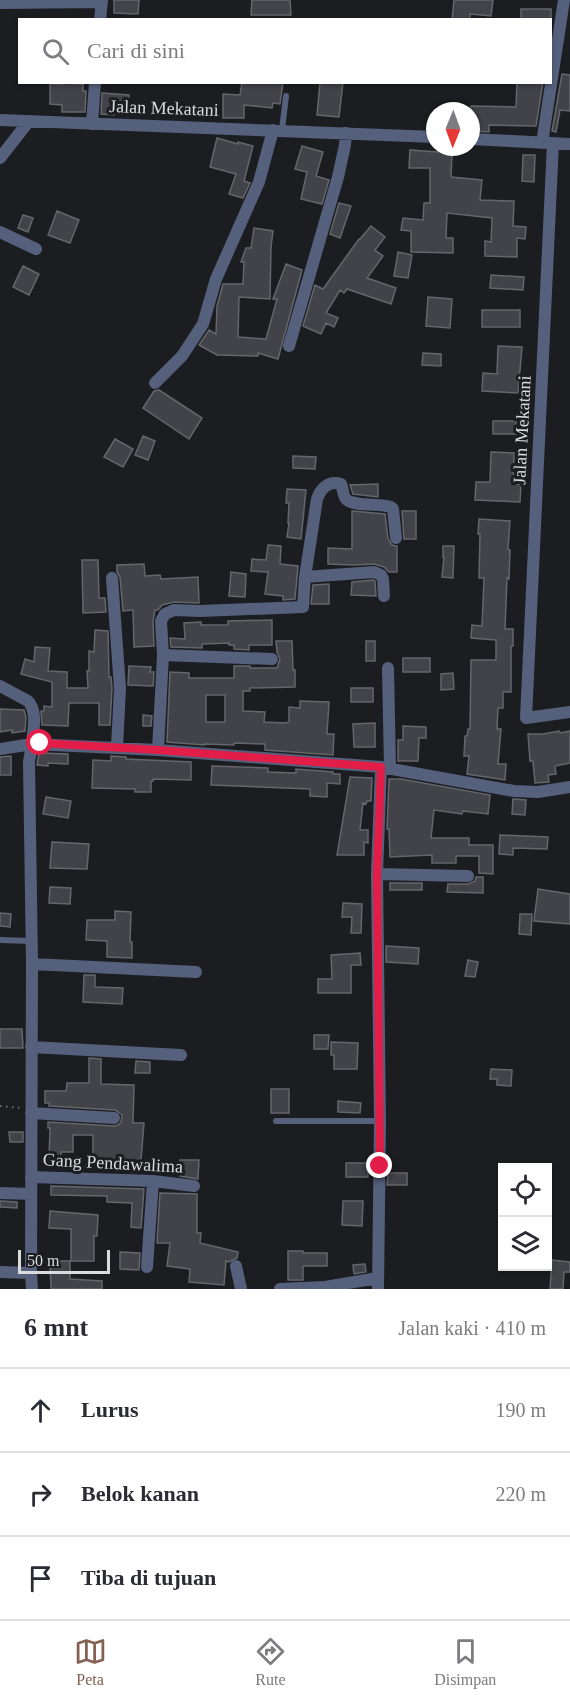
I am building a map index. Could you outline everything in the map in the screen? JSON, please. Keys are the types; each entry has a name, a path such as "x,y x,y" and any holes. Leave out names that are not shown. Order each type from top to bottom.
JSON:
{"street":[{"name":"Jalan Mekatani","path":"552,72 554,36 564,0"},
{"path":"0,3 102,1 100,18"},
{"path":"92,124 95,84"},
{"name":"Jalan Mekatani","path":"551,84 526,718 570,712"},
{"name":"Jalan Mekatani","path":"0,120 426,137"},
{"path":"0,158 29,122"},
{"path":"155,383 182,356 203,324 216,279 259,182 278,130"},
{"path":"289,346 338,177 346,133"},
{"path":"480,139 570,144"},
{"path":"0,232 36,249"},
{"path":"158,750 163,655 161,621 165,614 303,607 305,577 317,499 320,490 326,485 341,484 349,501 391,507 396,538"},
{"path":"305,577 375,572 383,579 384,596"},
{"path":"112,578 120,688 117,747"},
{"path":"163,655 272,659"},
{"path":"280,1289 378,1283 380,1121 377,874 385,767 388,668"},
{"path":"0,686 32,704 34,711 29,762 32,941 32,1289"},
{"path":"0,749 32,744 117,747 385,767 514,791 538,792 570,787"},
{"path":"377,874 468,876"},
{"path":"32,964 196,972"},
{"path":"31,1047 181,1055"},
{"path":"31,1113 114,1118"},
{"name":"Gang Pendawalima","path":"31,1177 153,1181 194,1186"},
{"path":"147,1267 153,1181"},
{"path":"0,1193 31,1194"},
{"path":"236,1266 241,1289"},
{"path":"0,1272 31,1273"}],"lane":[{"path":"278,130 286,96"},
{"path":"0,940 32,941"},
{"path":"276,1120 380,1121"}],"path":[{"path":"0,1106 15,1107 31,1113"}],"building":[{"path":"114,0 139,0 138,14 114,13"},
{"path":"252,0 290,0 291,15 251,15"},
{"path":"454,0 493,0 491,16 470,14 470,18 452,18"},
{"path":"521,9 551,9 551,18 521,18"},
{"path":"562,74 570,75 570,111 560,110 556,132 552,131"},
{"path":"50,84 83,84 83,91 86,91 85,112 62,112 62,105 50,104"},
{"path":"242,84 283,84 280,104 273,103 272,108 244,105 244,118 223,118 223,94 240,95"},
{"path":"320,84 343,84 339,117 317,115"},
{"path":"517,84 543,84 536,126 489,125 489,132 480,131 480,106 516,107"},
{"path":"102,93 129,95 127,110 114,109 114,115 101,114"},
{"path":"217,138 253,146 244,181 250,183 243,198 229,194 236,174 210,167"},
{"path":"302,146 323,152 316,176 329,180 322,204 301,199 307,172 295,169"},
{"path":"410,150 426,151 426,156 452,156 451,177 482,180 480,200 514,201 513,226 526,227 525,239 517,238 517,257 485,256 485,241 491,242 492,218 447,213 446,238 453,238 453,253 411,252 411,231 401,230 403,218 423,220 424,203 430,203 430,168 409,168"},
{"path":"523,155 535,155 534,182 522,181"},
{"path":"339,203 351,206 340,238 330,234"},
{"path":"57,211 79,220 70,243 48,235"},
{"path":"23,215 33,218 28,232 18,228"},
{"path":"371,226 385,237 375,250 383,256 367,278 396,288 391,304 347,289 344,293 340,290 326,313 338,318 334,327 326,323 321,334 303,326 315,285 323,289"},
{"path":"254,228 273,231 270,299 239,297 238,337 266,339 277,299 273,299 286,264 302,270 278,359 258,353 258,356 217,355 199,345 209,330 216,334 217,306 223,284 243,284 244,262 241,262 246,248 251,248"},
{"path":"398,252 412,255 408,278 394,276"},
{"path":"23,266 39,274 29,295 13,287"},
{"path":"491,275 524,277 523,290 490,288"},
{"path":"428,297 452,299 450,328 426,326"},
{"path":"482,310 520,310 520,327 482,327"},
{"path":"498,346 522,347 518,393 482,391 483,373 497,374"},
{"path":"423,353 441,354 441,366 422,365"},
{"path":"159,390 202,418 189,439 143,408 154,391"},
{"path":"493,421 516,421 516,434 493,434"},
{"path":"143,436 155,441 148,460 135,455"},
{"path":"115,439 133,449 123,467 104,457"},
{"path":"491,452 514,453 513,484 521,484 520,502 475,500 476,482 490,482"},
{"path":"293,456 316,457 315,469 293,468"},
{"path":"378,484 378,497 353,494 350,485"},
{"path":"287,489 306,490 301,539 287,537 289,503 286,503"},
{"path":"352,511 385,514 388,539 392,545 397,546 397,572 389,572 384,567 374,564 328,564 328,548 352,549"},
{"path":"402,511 416,511 416,539 404,539"},
{"path":"479,519 510,521 505,629 513,629 511,692 503,692 503,708 498,708 497,729 501,729 498,764 506,764 505,780 467,774 469,756 464,756 465,736 470,729 471,660 496,660 496,640 471,638 472,625 482,626 484,578 479,578"},
{"path":"268,545 281,546 280,564 298,566 295,599 283,600 283,596 265,594 268,572 251,571 252,559 266,560"},
{"path":"443,546 454,546 453,578 442,577"},
{"path":"82,560 98,560 99,598 105,598 106,612 83,613"},
{"path":"144,564 145,576 160,575 161,579 198,577 199,603 174,602 162,605 155,610 154,646 134,647 133,610 123,611 117,565"},
{"path":"231,572 246,574 245,597 229,596"},
{"path":"373,580 376,596 351,595 352,582"},
{"path":"329,584 329,604 311,604 313,585"},
{"path":"272,620 272,645 249,645 249,650 234,649 234,645 229,645 229,643 202,644 202,648 171,647 170,638 185,639 184,623 228,625 228,621"},
{"path":"95,630 108,631 109,677 111,677 112,688 110,725 99,725 99,703 69,703 68,726 42,725 41,711 44,711 44,706 52,707 52,682 21,674 25,659 34,662 35,647 50,648 48,671 67,672 67,688 88,688 89,651 94,652"},
{"path":"276,641 292,641 295,687 250,688 250,691 243,691 243,711 265,712 264,722 285,723 289,722 289,707 300,708 300,701 329,702 327,734 334,734 333,755 265,750 265,744 204,745 167,742 170,672 189,673 189,678 234,678 234,666 277,668 280,659","holes":["206,695 225,695 225,722 206,722"]},
{"path":"366,641 375,641 375,661 366,661"},
{"path":"403,658 430,658 430,672 403,672"},
{"path":"129,666 151,667 150,672 154,672 153,686 128,685"},
{"path":"453,673 454,689 441,690 441,674"},
{"path":"351,688 373,688 373,702 351,702"},
{"path":"0,709 24,710 25,731 0,732"},
{"path":"143,715 152,716 151,726 143,726"},
{"path":"375,723 375,747 354,747 353,724"},
{"path":"403,726 426,727 426,738 419,738 418,761 398,761 398,740 403,740"},
{"path":"559,731 560,733 570,731 570,763 555,766 556,774 548,775 549,782 535,783 533,761 530,761 528,734"},
{"path":"39,753 68,754 68,764 37,765"},
{"path":"11,756 11,775 0,775 0,757"},
{"path":"111,756 126,757 126,759 191,762 191,780 153,779 151,792 135,792 135,789 92,788 93,760 111,761"},
{"path":"212,766 268,768 268,772 296,773 296,769 333,772 333,774 340,774 340,784 327,783 327,797 310,796 310,789 211,785"},
{"path":"350,777 372,778 371,801 363,803 360,830 368,830 368,843 364,842 364,855 337,855"},
{"path":"389,779 401,779 490,795 488,814 463,811 462,814 434,810 431,838 469,838 469,845 493,845 493,874 479,873 479,856 456,856 456,863 432,863 432,855 390,857 389,829 387,829"},
{"path":"46,797 71,801 68,818 43,814"},
{"path":"513,799 526,800 525,815 512,814"},
{"path":"500,835 548,837 547,849 513,848 513,855 499,854"},
{"path":"52,842 89,844 87,869 50,868"},
{"path":"476,877 483,877 483,893 447,892 448,884 468,884 475,881"},
{"path":"390,883 422,883 422,890 390,890"},
{"path":"50,887 71,888 70,904 49,903"},
{"path":"538,889 570,894 570,924 534,921"},
{"path":"343,903 362,904 361,933 351,933 352,917 342,917"},
{"path":"115,911 131,912 132,958 107,957 107,941 86,940 87,920 115,920"},
{"path":"0,913 11,914 10,927 0,926"},
{"path":"520,914 532,914 531,935 519,934"},
{"path":"386,946 419,948 418,964 386,962"},
{"path":"360,953 361,965 351,965 351,993 318,993 318,979 332,979 331,955"},
{"path":"468,960 478,962 475,977 465,976"},
{"path":"84,975 95,975 95,987 123,988 122,1004 83,1002"},
{"path":"0,1029 22,1029 23,1048 0,1048"},
{"path":"314,1035 329,1035 328,1049 314,1049"},
{"path":"331,1042 358,1043 357,1069 334,1069"},
{"path":"89,1058 101,1059 101,1084 134,1085 133,1123 144,1123 140,1172 129,1172 129,1162 93,1163 93,1135 73,1135 73,1152 61,1152 61,1160 49,1160 50,1128 48,1128 48,1122 114,1126 121,1122 122,1115 115,1110 49,1106 49,1103 45,1103 45,1091 66,1091 67,1083 89,1083"},
{"path":"136,1061 150,1062 150,1073 135,1073"},
{"path":"491,1069 512,1070 511,1086 497,1085 497,1079 490,1079"},
{"path":"271,1089 289,1089 289,1113 271,1113"},
{"path":"338,1101 361,1103 360,1113 338,1112"},
{"path":"9,1132 23,1132 23,1142 10,1142"},
{"path":"180,1160 199,1160 198,1179 180,1176"},
{"path":"346,1163 368,1163 368,1177 346,1177"},
{"path":"388,1173 407,1173 407,1185 387,1185"},
{"path":"51,1186 144,1189 141,1228 131,1227 132,1203 107,1202 107,1196 51,1195"},
{"path":"160,1193 197,1194 197,1233 201,1233 200,1243 238,1252 237,1258 226,1261 224,1285 189,1282 190,1269 167,1266 170,1243 157,1243"},
{"path":"0,1201 17,1202 17,1208 0,1207"},
{"path":"343,1201 363,1201 362,1226 342,1225"},
{"path":"50,1211 98,1215 97,1236 94,1236 94,1261 71,1261 71,1229 49,1228"},
{"path":"288,1251 327,1253 327,1266 303,1266 303,1280 288,1280"},
{"path":"120,1252 140,1253 139,1270 120,1269"},
{"path":"552,1260 570,1262 570,1272 564,1272 563,1289 550,1289"},
{"path":"50,1261 70,1261 70,1279 102,1281 102,1289 51,1289"},
{"path":"365,1264 366,1272 354,1274 353,1265"}],"route":[{"path":"40,743 381,767 377,874 380,1166"}]}
